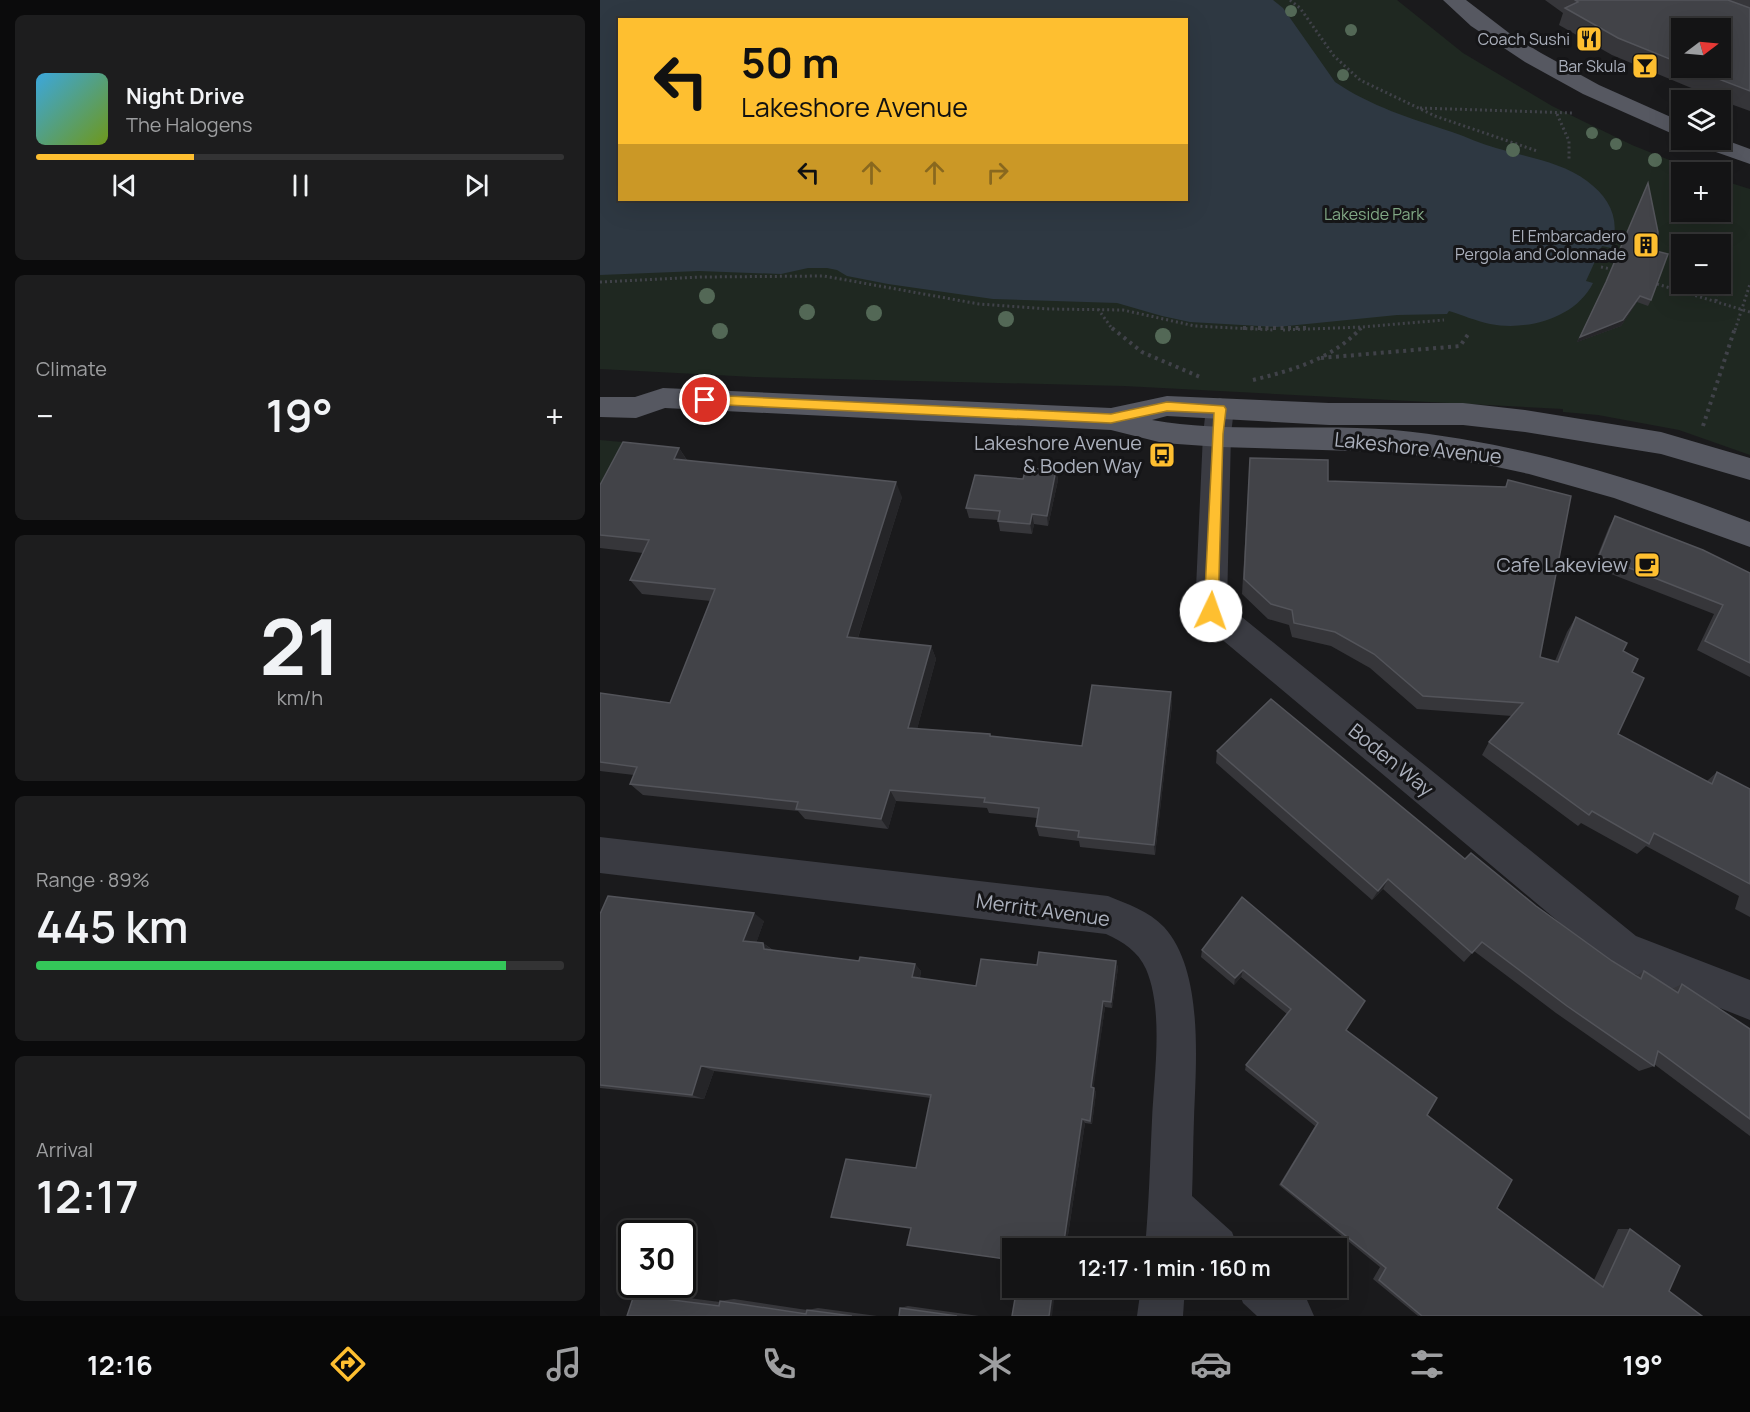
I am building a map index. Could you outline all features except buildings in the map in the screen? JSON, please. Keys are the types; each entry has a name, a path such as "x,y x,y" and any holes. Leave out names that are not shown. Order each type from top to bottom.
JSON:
{"main road":[{"path":"1453,0 1499,36 1537,60 1592,90 1671,125"},
{"path":"1731,149 1750,156"},
{"name":"Lakeshore Avenue","path":"600,385 645,387 663,398"},
{"name":"Lakeshore Avenue","path":"600,407 636,408 663,398 1111,419 1161,432 1218,422 1329,414 1463,414 1579,429 1660,443 1750,469"},
{"name":"Lakeshore Avenue","path":"1218,422 1451,447 1510,457 1632,492 1750,535"}],"street":[{"name":"Boden Way","path":"1218,422 1211,611 1623,950 1750,1000"},
{"name":"Merritt Avenue","path":"600,855 1108,915 1135,927 1154,945 1168,976 1176,1026 1171,1206 1168,1238"},
{"path":"1171,1206 1205,1238"},
{"path":"1160,1316 1162,1298"},
{"path":"1271,1298 1291,1316"}],"path":[{"path":"1290,0 1300,8 1334,56 1360,80 1435,116 1538,151"},
{"path":"1420,108 1573,113"},
{"path":"1557,114 1569,141 1569,161"},
{"path":"1601,267 1611,269"},
{"path":"600,282 702,277 824,276 978,304 1049,309 1123,310 1195,326 1279,330 1362,327 1444,320"},
{"path":"1657,284 1671,288"},
{"path":"1695,452 1750,284"},
{"path":"1692,294 1750,312"},
{"path":"1716,301 1717,294"},
{"path":"1097,308 1108,327 1126,345 1162,363 1206,380"},
{"path":"1247,381 1279,373 1321,358 1336,350 1362,327"},
{"path":"1321,358 1460,346 1469,333"}],"green space":[{"name":"Lakeside Park","path":"600,0 1397,0 1463,53 1552,106 1632,145 1674,162 1671,162 1671,222 1731,222 1731,183 1750,189 1750,455 1679,430 1598,415 1563,412 1563,409 1124,386 754,377 600,369"},
{"path":"600,440 633,443 600,509"}],"shaded area":[{"path":"600,0 1273,0 1283,8 1335,82 1348,91 1422,122 1577,174 1595,188 1607,202 1615,228 1611,248 1602,246 1586,281 1593,283 1585,295 1562,314 1534,324 1519,326 1490,324 1449,311 1447,314 1397,315 1277,327 1190,322 1117,303 993,299 888,284 847,276 837,270 827,268 808,268 781,274 699,271 600,275"}],"place":[{"name":"Coach Sushi","path":"1589,39"},
{"name":"Bar Skula","path":"1645,66"},
{"name":"El Embarcadero Pergola and Colonnade","path":"1646,245"},
{"name":"Lakeshore Avenue & Boden Way","path":"1162,455"},
{"name":"Cafe Lakeview","path":"1647,565"}],"route":[{"path":"705,400 1111,419 1167,406 1220,409 1217,434 1218,460 1211,611"}]}
